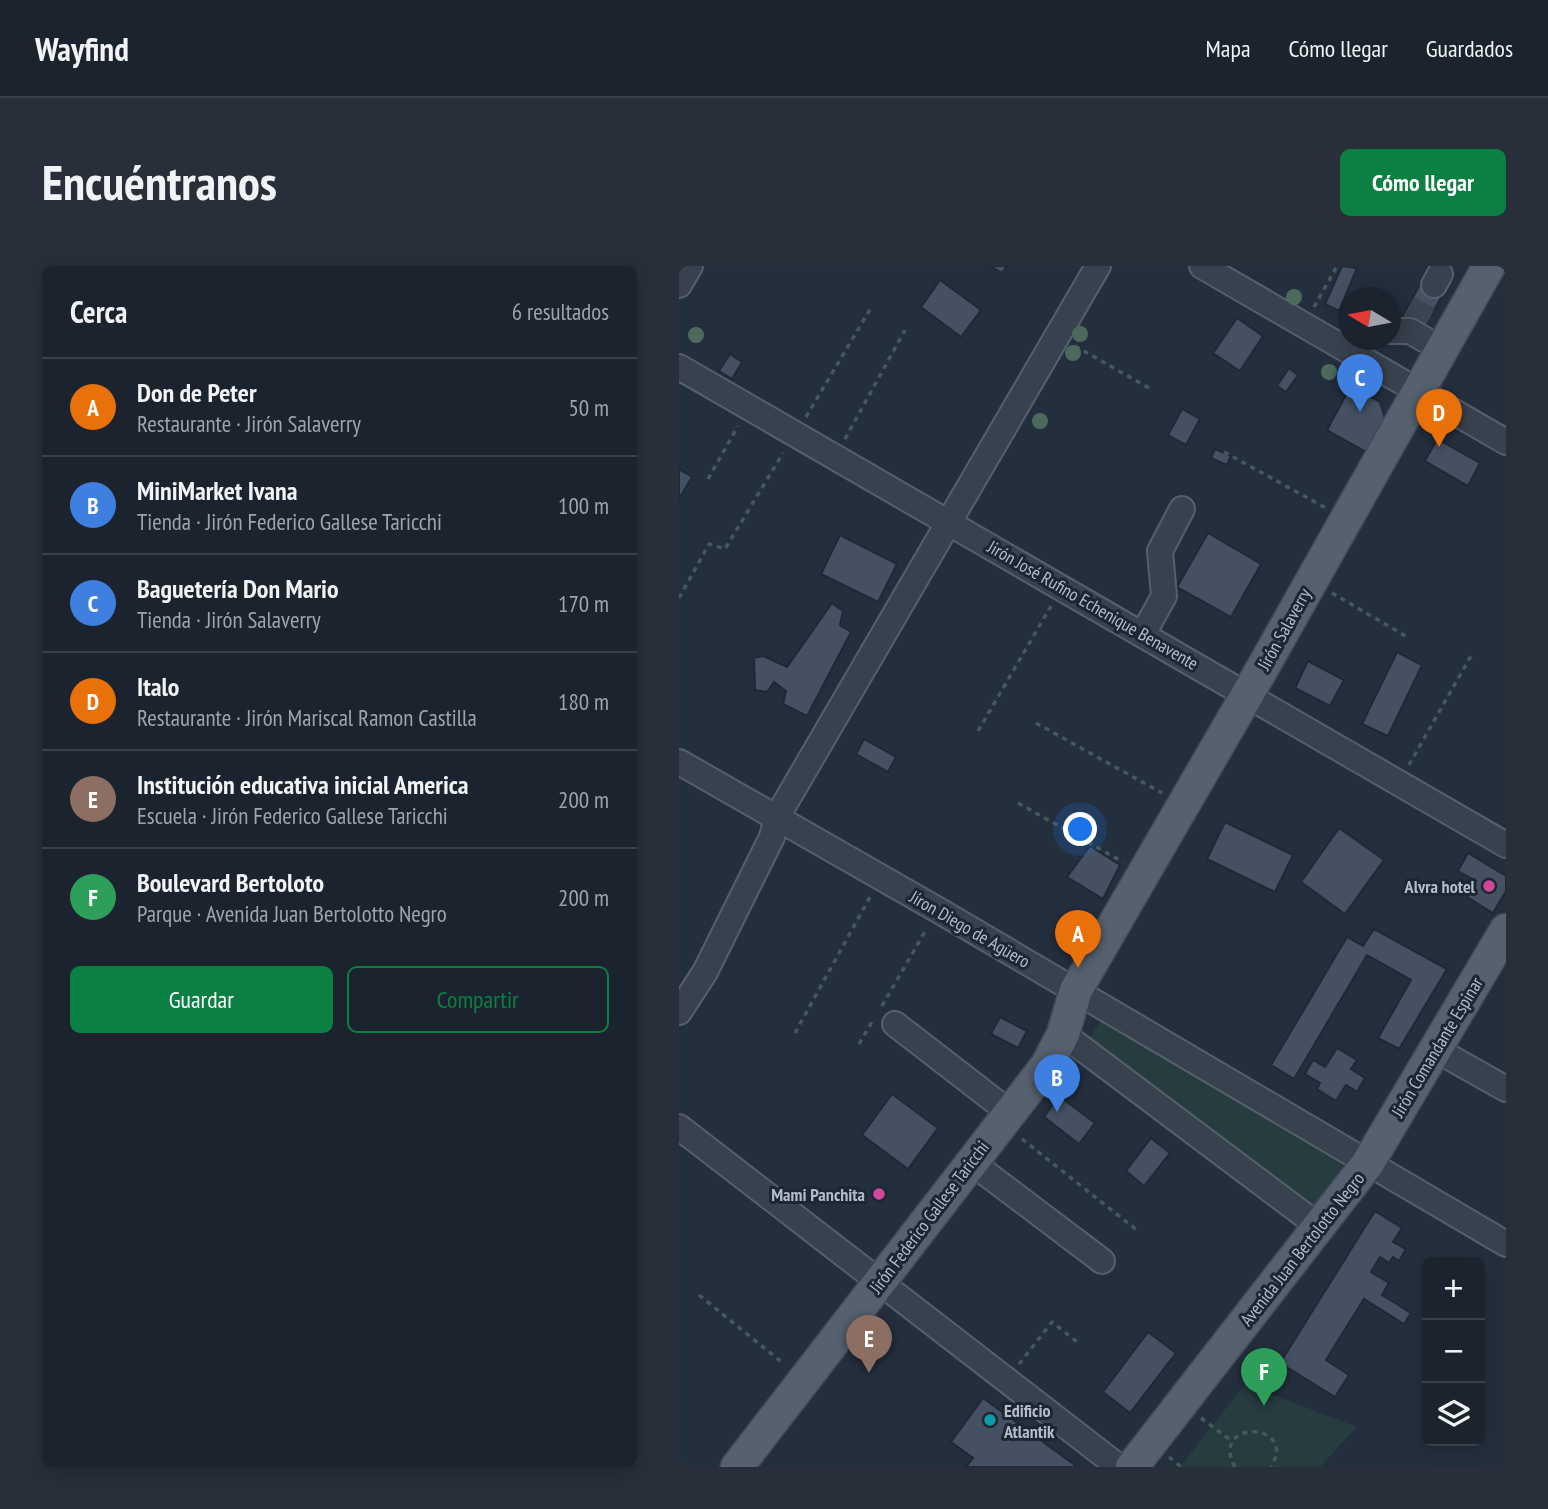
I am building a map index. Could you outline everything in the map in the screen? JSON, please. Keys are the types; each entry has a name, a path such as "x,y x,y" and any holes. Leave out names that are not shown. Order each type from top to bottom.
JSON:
{"main road":[{"name":"Jirón Salaverry","path":"1076,990 1247,695 1416,390 1489,266"},
{"name":"Jirón Comandante Espinar","path":"1368,1163 1506,930"},
{"name":"Jirón Federico Gallese Taricchi","path":"737,1467 1047,1065 1063,1034 1076,990"},
{"name":"Avenida Juan Bertolotto Negro","path":"1132,1467 1368,1163"}],"street":[{"path":"679,285 690,266"},
{"path":"679,1012 705,972 772,837 777,817 1098,266"},
{"path":"1202,266 1506,442"},
{"path":"1405,328 1440,348"},
{"path":"1362,359 1371,350"},
{"name":"Jirón José Rufino Echenique Benavente","path":"679,367 1506,845"},
{"path":"1143,634 1164,596 1160,551 1182,509"},
{"name":"Jíron Diego de Agüero","path":"679,762 1076,990 1506,1244"},
{"path":"882,1019 1005,1117"},
{"path":"1063,1034 1320,1227"},
{"path":"1435,1049 1506,1089"},
{"path":"679,1127 1119,1467"},
{"path":"971,1162 1102,1261"}],"path":[{"path":"1303,325 1337,266"},
{"path":"679,598 709,544 725,549 872,306"},
{"path":"836,456 905,330"},
{"path":"1057,336 1149,388"},
{"path":"708,479 749,407"},
{"path":"1224,452 1345,519"},
{"path":"1312,579 1409,638"},
{"path":"978,731 1062,586"},
{"path":"1399,782 1472,654"},
{"path":"1035,723 1183,805"},
{"path":"1018,803 1143,873"},
{"path":"795,1033 881,877"},
{"path":"859,1044 882,1019 938,910"},
{"path":"1005,1117 1138,1231"},
{"path":"699,1295 804,1380"},
{"path":"1008,1380 1052,1322 1077,1342"},
{"path":"1181,1404 1233,1442"},
{"path":"1235,1467 1230,1457 1233,1442 1245,1432 1261,1431 1275,1447 1271,1467"}],"green space":[{"path":"1105,1014 1347,1161 1314,1206 1088,1040"},
{"path":"1245,1384 1357,1427 1320,1467 1180,1467"}],"building":[{"path":"990,266 1007,266 1002,273"},
{"path":"1342,266 1357,268 1349,287 1338,287 1338,310 1325,304"},
{"path":"1423,279 1445,291 1423,329 1402,317"},
{"path":"940,280 981,310 961,337 921,307"},
{"path":"1237,318 1263,336 1240,371 1213,353"},
{"path":"730,354 742,362 732,379 719,371"},
{"path":"1289,368 1298,375 1286,392 1277,386"},
{"path":"1351,386 1380,402 1386,421 1368,453 1327,430"},
{"path":"1182,409 1200,419 1186,445 1168,435"},
{"path":"1437,439 1480,463 1468,486 1425,461"},
{"path":"1215,449 1231,456 1227,465 1211,458"},
{"path":"679,469 692,477 679,499"},
{"path":"1208,533 1261,564 1231,617 1177,587"},
{"path":"840,535 897,564 878,602 821,574"},
{"path":"832,603 843,611 840,625 851,632 807,716 783,704 786,691 774,682 767,692 755,690 754,658 763,656 787,667"},
{"path":"1397,652 1422,665 1388,736 1362,724"},
{"path":"1308,661 1344,680 1330,706 1295,688"},
{"path":"864,739 896,757 888,772 856,754"},
{"path":"1225,822 1293,855 1275,892 1207,859"},
{"path":"1339,828 1384,860 1345,914 1301,882"},
{"path":"1090,846 1120,865 1103,899 1067,877"},
{"name":"Alvra hotel","path":"1468,853 1506,876 1506,891 1493,913 1467,897 1476,881 1458,871"},
{"path":"1374,929 1447,969 1399,1049 1378,1038 1411,980 1367,955 1294,1079 1271,1065 1347,937 1363,946"},
{"path":"1000,1017 1027,1031 1018,1048 991,1034"},
{"path":"1337,1048 1357,1060 1351,1069 1365,1078 1357,1092 1346,1085 1336,1101 1317,1089 1320,1083 1305,1074 1313,1060 1325,1067"},
{"path":"892,1094 938,1128 908,1169 862,1135"},
{"path":"1059,1096 1095,1123 1079,1144 1044,1117"},
{"path":"1151,1138 1170,1153 1144,1186 1126,1171"},
{"path":"1375,1211 1402,1228 1393,1242 1406,1249 1399,1261 1393,1257 1389,1263 1380,1257 1371,1272 1389,1283 1382,1295 1411,1313 1404,1324 1364,1299 1326,1360 1349,1375 1335,1397 1280,1363"},
{"path":"1148,1332 1176,1353 1130,1413 1103,1392"},
{"name":"Edificio Atlantik","path":"983,1398 1076,1466 966,1467 973,1458 951,1442"}],"tunnel":[{"path":"1413,324 1434,285"}],"place":[{"name":"Baguetería Don Mario","path":"1360,412"},
{"name":"Italo","path":"1439,447"},
{"name":"Alvra hotel","path":"1489,886"},
{"name":"Don de Peter","path":"1078,968"},
{"name":"MiniMarket Ivana","path":"1057,1112"},
{"name":"Mami Panchita","path":"879,1194"},
{"name":"Institución educativa inicial America","path":"869,1373"},
{"name":"Boulevard Bertoloto","path":"1264,1406"},
{"name":"Edificio Atlantik","path":"990,1420"}]}
